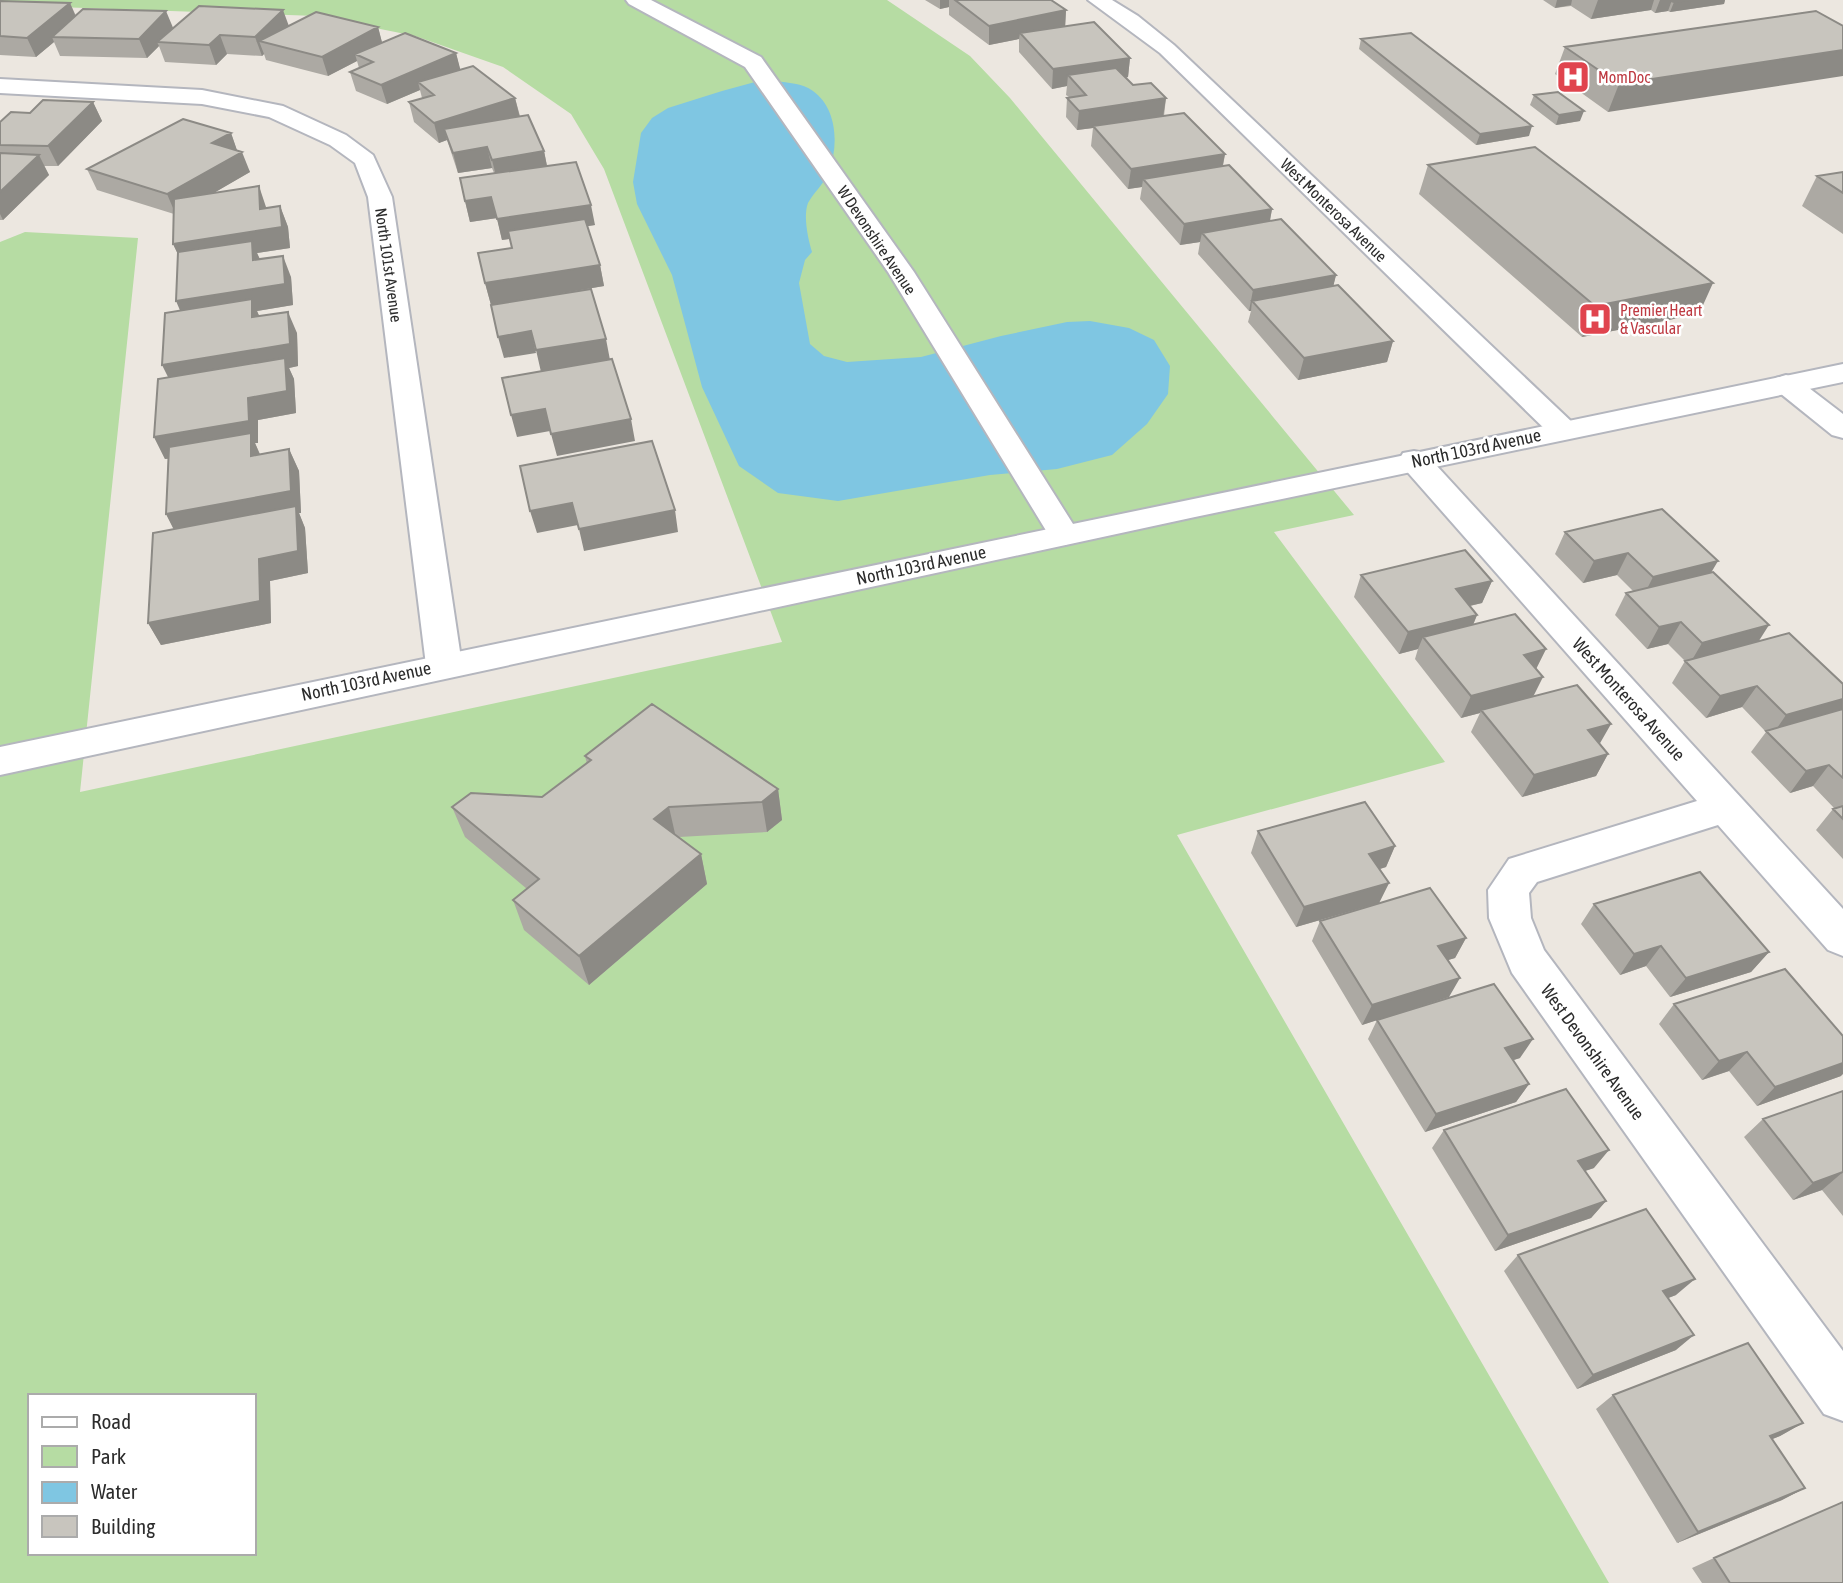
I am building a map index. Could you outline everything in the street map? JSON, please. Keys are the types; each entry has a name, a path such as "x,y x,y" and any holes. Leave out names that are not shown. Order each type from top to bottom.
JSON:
{"street":[{"name":"W Devonshire Avenue","path":"636,0 753,62 901,272 1064,535"},
{"name":"West Monterosa Avenue","path":"1098,0 1131,20 1167,49 1563,430"},
{"name":"North 101st Avenue","path":"0,86 202,97 247,104 303,122 338,140 365,160 380,197 444,665"},
{"name":"North 103rd Avenue","path":"0,761 1414,460 1843,373"},
{"path":"1786,384 1843,429"},
{"name":"West Monterosa Avenue","path":"1414,460 1843,938"},
{"name":"West Devonshire Avenue","path":"1726,807 1522,870 1508,890 1510,918 1527,960 1843,1395"}],"green space":[{"path":"0,0 887,0 970,56 1010,98 1354,515 1274,532 1445,762 1177,835 1609,1583 0,1583 0,242 25,232 138,238 80,792 782,642 604,169 571,114 503,67 415,36 316,16 0,5"}],"water":[{"path":"776,81 800,85 813,91 827,107 834,128 834,150 829,171 808,203 806,214 812,252 805,260 799,283 810,344 824,356 847,362 921,357 1067,322 1090,321 1129,328 1154,340 1170,366 1168,394 1147,424 1112,455 1057,469 990,475 838,501 778,493 739,466 702,387 672,275 637,204 633,182 641,133 652,118 668,108 722,91 755,82"}],"building":[{"path":"955,0 1051,0 1066,10 989,26"},
{"path":"0,1 70,3 27,38 0,36"},
{"path":"199,6 283,10 255,37 220,35 209,45 157,42"},
{"path":"83,9 166,11 139,39 52,37"},
{"path":"1816,11 1843,26 1843,50 1619,84 1565,47"},
{"path":"316,12 378,27 322,57 259,41"},
{"path":"1094,22 1130,58 1053,69 1020,33"},
{"path":"405,33 456,53 381,85 350,72 373,62 355,54"},
{"path":"1411,33 1532,126 1480,134 1361,39"},
{"path":"473,66 515,98 434,123 409,102 434,95 418,82"},
{"path":"1116,68 1133,85 1151,83 1166,98 1079,111 1067,98 1086,95 1068,75"},
{"path":"1558,92 1584,111 1559,115 1534,95"},
{"path":"43,100 93,102 48,146 0,145 0,122 11,112 30,113"},
{"path":"1184,113 1225,154 1131,169 1093,126"},
{"path":"528,115 544,151 492,160 487,147 453,153 444,129"},
{"path":"183,119 231,133 212,143 242,152 167,194 87,169"},
{"path":"1535,147 1713,283 1595,306 1428,165"},
{"path":"0,153 39,155 0,192"},
{"path":"576,162 591,205 497,219 491,197 465,201 460,178"},
{"path":"1229,165 1272,209 1184,224 1143,179"},
{"path":"1843,172 1843,193 1817,176"},
{"path":"259,186 260,209 280,206 282,227 173,244 174,199"},
{"path":"585,219 600,265 485,283 478,253 512,248 508,231"},
{"path":"1281,219 1336,275 1253,290 1202,233"},
{"path":"252,241 253,260 283,256 285,284 176,301 178,252"},
{"path":"1338,285 1393,341 1304,358 1252,301"},
{"path":"591,289 606,339 536,350 531,331 498,337 491,305"},
{"path":"252,299 252,317 288,312 290,344 162,365 165,313"},
{"path":"285,358 287,391 248,398 249,421 154,437 158,379"},
{"path":"612,359 631,419 551,434 545,409 511,415 502,378"},
{"path":"251,433 251,456 289,449 291,491 166,514 169,447"},
{"path":"652,441 675,510 579,529 572,503 530,511 520,466"},
{"path":"296,506 298,551 259,559 260,601 148,623 153,533"},
{"path":"1662,509 1718,561 1653,577 1628,553 1594,561 1565,532"},
{"path":"1465,550 1492,581 1456,589 1477,615 1408,632 1361,575"},
{"path":"1713,572 1769,625 1702,643 1681,622 1659,627 1626,593"},
{"path":"1515,614 1546,649 1524,655 1543,677 1471,696 1423,637"},
{"path":"1789,633 1843,684 1843,699 1786,715 1757,686 1720,696 1685,661"},
{"path":"1577,685 1611,724 1588,730 1608,754 1534,775 1481,710"},
{"path":"652,704 778,789 762,802 669,807 654,819 701,854 579,956 513,900 539,879 452,807 471,793 542,797 591,760 585,756"},
{"path":"1843,709 1843,778 1829,765 1806,771 1766,731"},
{"path":"1365,802 1395,846 1369,854 1389,883 1304,907 1258,831"},
{"path":"1843,806 1843,819 1833,809"},
{"path":"1700,872 1769,952 1686,978 1661,946 1634,954 1594,904"},
{"path":"1430,888 1466,938 1438,946 1460,978 1372,1005 1320,921"},
{"path":"1785,969 1843,1036 1843,1063 1775,1087 1747,1052 1719,1061 1674,1004"},
{"path":"1494,984 1533,1039 1505,1048 1529,1084 1436,1114 1377,1020"},
{"path":"1566,1089 1609,1150 1578,1161 1606,1201 1508,1235 1444,1130"},
{"path":"1843,1091 1843,1172 1813,1183 1763,1119"},
{"path":"1646,1209 1695,1279 1663,1291 1694,1335 1593,1375 1518,1255"},
{"path":"1748,1343 1803,1423 1770,1436 1805,1488 1698,1532 1613,1395"},
{"path":"1843,1502 1843,1583 1730,1583 1714,1558"}],"place":[{"name":"MomDoc","path":"1573,77"},
{"name":"Premier Heart & Vascular","path":"1595,319"}]}
